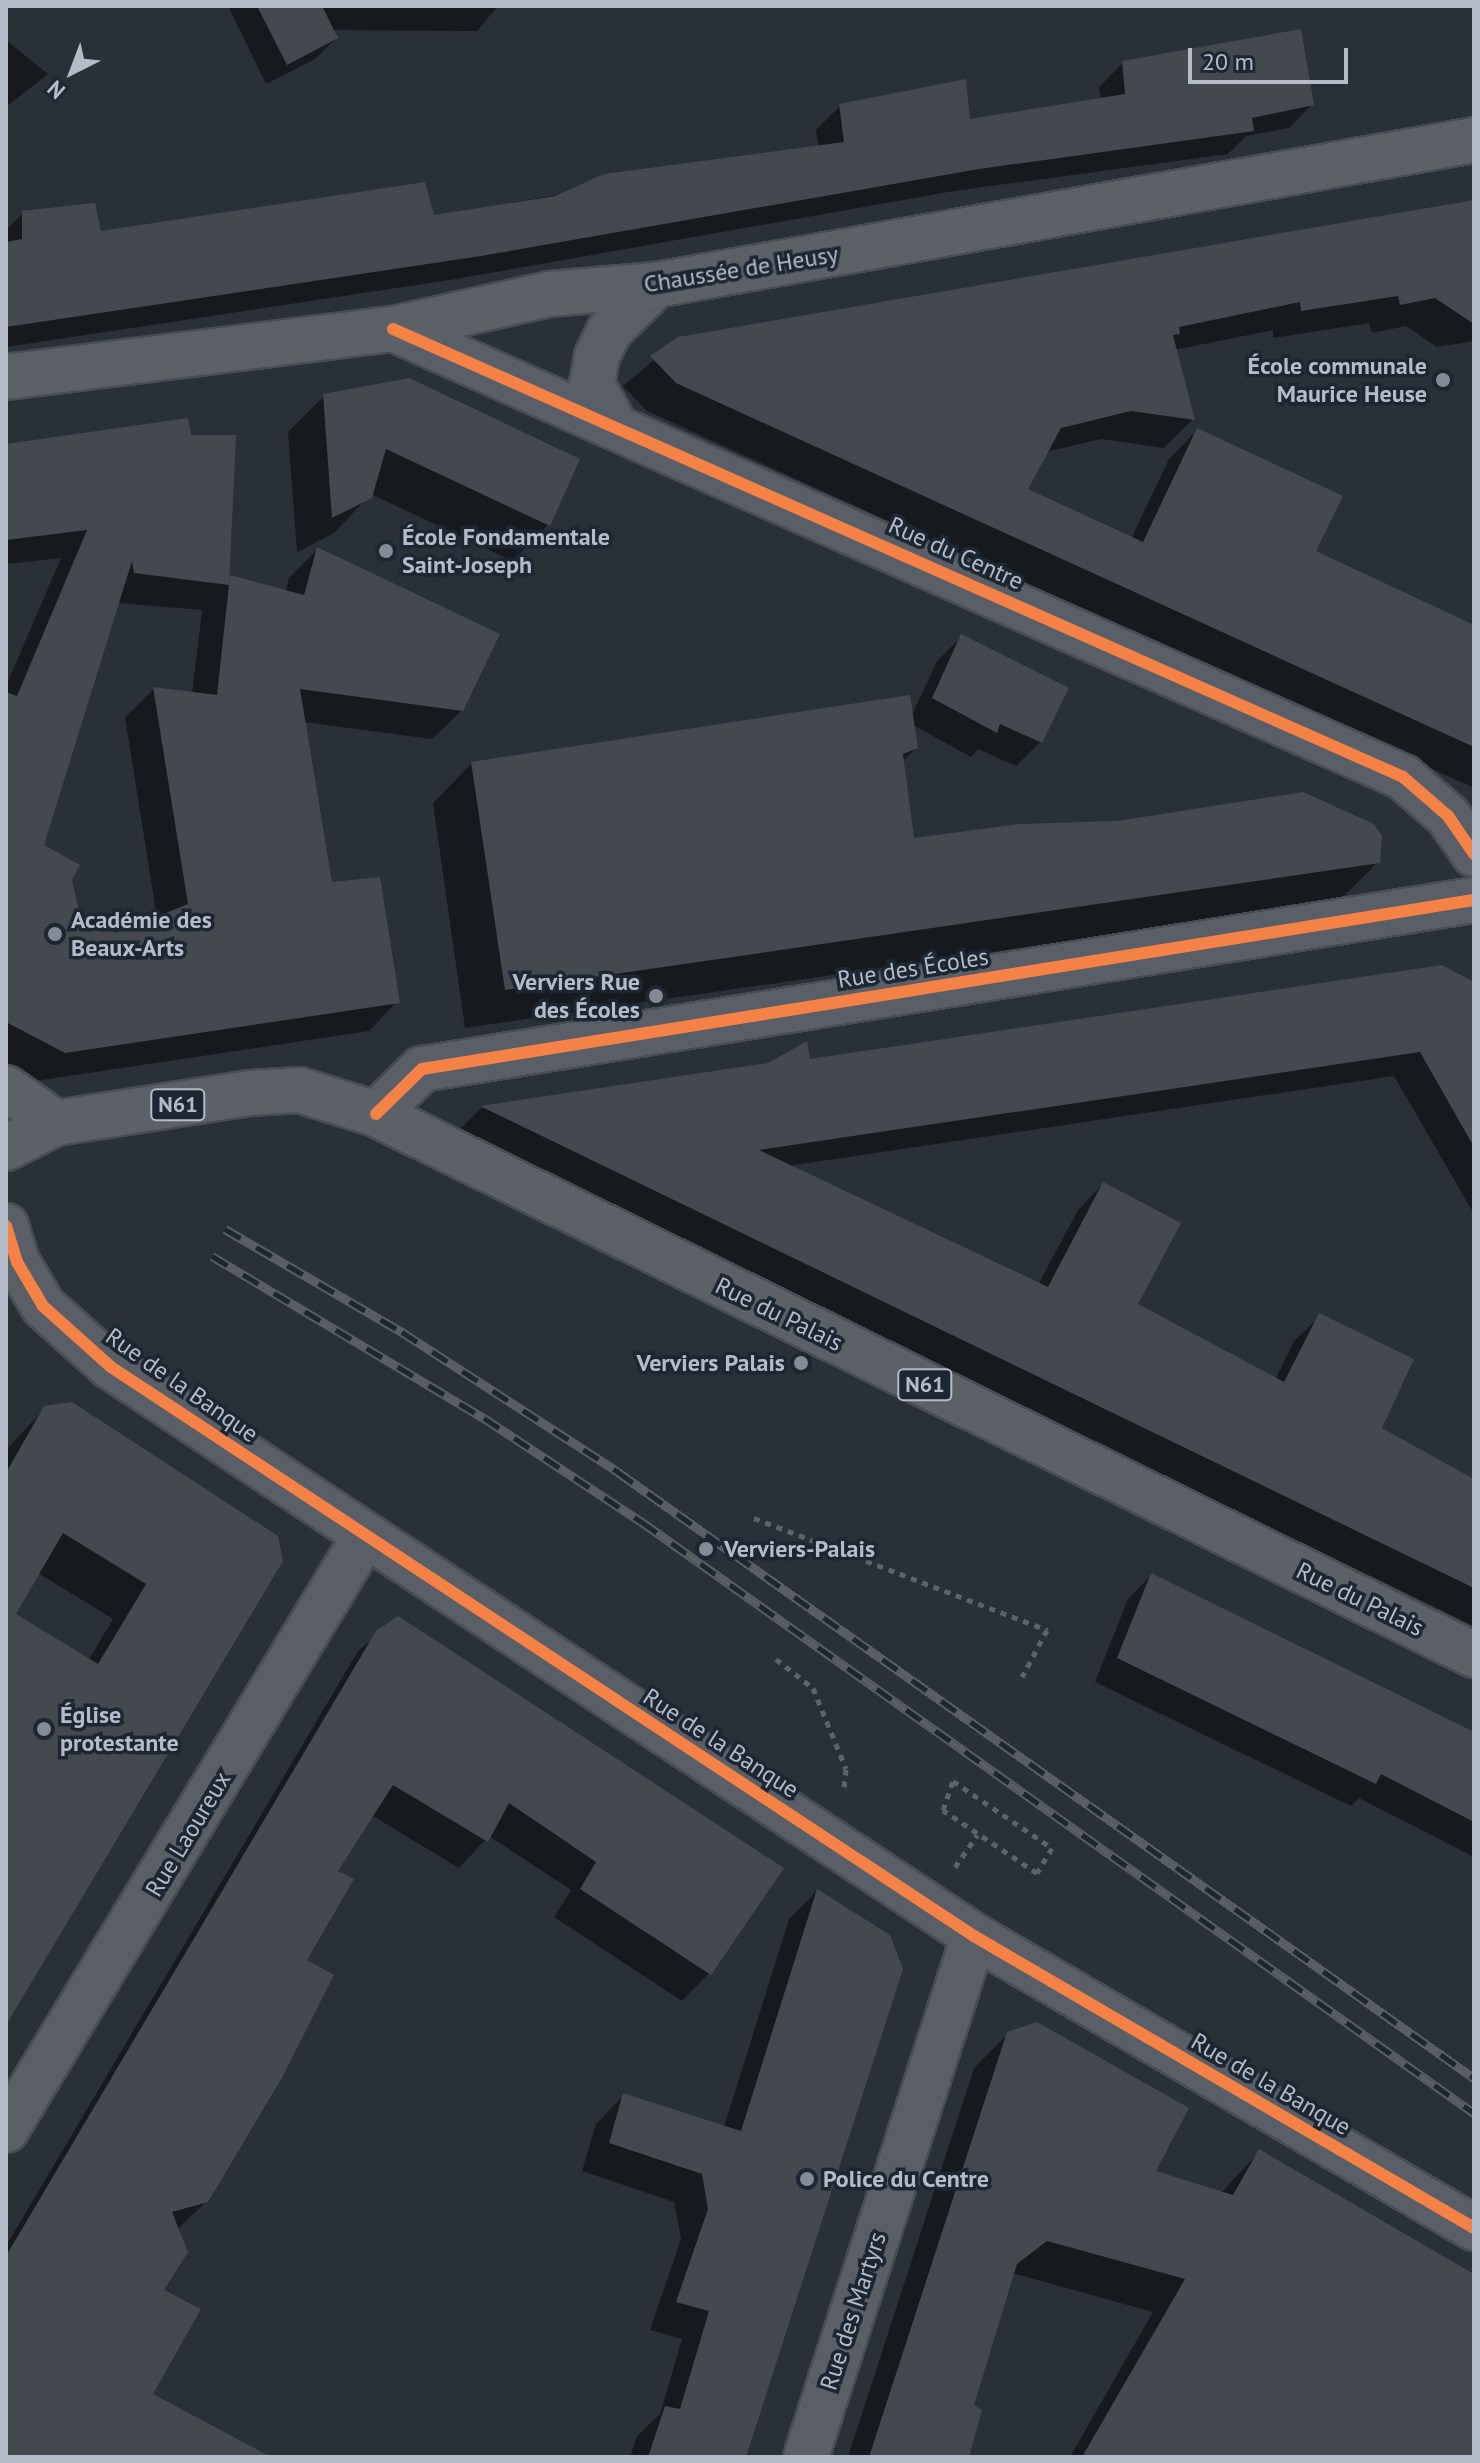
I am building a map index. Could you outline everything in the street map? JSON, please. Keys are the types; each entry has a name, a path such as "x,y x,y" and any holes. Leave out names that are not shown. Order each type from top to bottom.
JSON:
{"main road":[{"name":"Chaussée de Heusy","path":"6,377 393,329 549,294 656,285 1474,140"},
{"path":"6,1088 56,1123"},
{"name":"Rue du Palais","path":"56,1123 299,1090 376,1114 1474,1655"},
{"name":"N61","path":"6,1148 56,1123"}],"street":[{"path":"614,424 592,384 597,356 609,331 656,285"},
{"name":"Rue du Centre","path":"393,329 614,424 1403,777 1448,816 1474,854"},
{"name":"Rue des Écoles","path":"376,1114 422,1069 1474,900"},
{"name":"Rue de la Banque","path":"6,1226 17,1262 43,1306 111,1367 974,1936 1474,2228"},
{"name":"Rue Laoureux","path":"6,2130 365,1536"},
{"name":"Rue des Martyrs","path":"806,2457 974,1936"}],"path":[{"path":"754,1518 1047,1630 1022,1677"},
{"path":"776,1659 813,1688 846,1769 839,1846"},
{"path":"953,1781 982,1803 1052,1848 1037,1873 943,1810 953,1781"}],"building":[{"path":"257,6 322,6 338,38 287,65"},
{"path":"1301,29 1314,105 1252,118 1254,131 979,169 481,256 6,327 6,242 22,239 22,211 95,203 101,231 425,182 434,215 555,196 604,174 844,142 839,104 966,79 970,119 1125,94 1122,61"},
{"path":"1474,200 1474,324 1435,298 1400,305 1398,296 1301,311 1300,302 1179,327 1180,334 1173,335 1195,420 1131,411 1061,428 1028,489 1143,542 1197,428 1343,496 1316,551 1474,625 1474,747 676,383 650,356 678,337"},
{"path":"409,378 580,459 550,526 386,449 372,498 332,518 323,394"},
{"path":"188,418 191,435 236,435 229,584 230,575 304,595 317,547 500,634 463,711 300,689 332,882 380,877 400,1003 65,1053 6,1022 6,692 17,696 87,530 6,540 6,444","holes":["132,561 134,573 229,585 217,695 153,687 188,904 116,933 80,915 72,880 80,865 44,845"]},
{"path":"961,634 1069,688 1042,743 1000,724 997,733 932,698"},
{"path":"910,695 918,748 903,754 914,838 1020,824 1117,821 1303,792 1374,824 1382,836 1380,863 505,990 471,762"},
{"path":"1442,965 1474,982 1474,1147 1420,1052 759,1150 1048,1287 1103,1182 1181,1223 1138,1304 1284,1382 1319,1313 1414,1359 1382,1428 1474,1479 1474,1588 480,1106 768,1063 807,1041 810,1059"},
{"path":"72,1402 278,1536 283,1561 6,2025 6,1473 44,1406","holes":["63,1533 146,1584 98,1664 16,1614"]},
{"path":"1151,1573 1474,1732 1474,1822 1381,1774 1376,1784 1117,1658"},
{"path":"398,1616 784,1868 711,1975 580,1889 596,1862 509,1803 488,1842 393,1785 338,1871 354,1879 307,1960 334,1975 283,2076 208,2202 172,2212 188,2252 164,2290 201,2309 153,2394 271,2457 6,2457 6,2256 376,1631"},
{"path":"817,1889 890,1935 903,1969 746,2457 648,2457 665,2406 680,2409 709,2311 676,2302 708,2209 702,2174 609,2143 623,2093 741,2131"},
{"path":"1037,2022 1189,2108 1156,2171 1233,2195 1259,2149 1474,2274 1474,2457 1082,2457 1185,2279 1047,2241 1017,2264 974,2405 982,2410 969,2457 869,2457 1007,2032"}],"railway":[{"path":"225,1229 402,1332 618,1472 1474,2078"},
{"path":"212,1256 484,1418 642,1522 1474,2113"}],"cycle path":[{"path":"393,329 1403,777 1448,816 1474,854"},
{"path":"376,1114 422,1069 1474,900"},
{"path":"6,1226 17,1262 43,1306 111,1367 974,1936 1474,2228"}],"place":[{"name":"École communale Maurice Heuse","path":"1443,380"},
{"name":"École Fondamentale Saint-Joseph","path":"386,551"},
{"name":"Académie des Beaux-Arts","path":"55,934"},
{"name":"Verviers Rue des Écoles","path":"656,996"},
{"name":"Verviers Palais","path":"801,1363"},
{"name":"Verviers-Palais","path":"706,1549"},
{"name":"Église protestante","path":"44,1729"},
{"name":"Police du Centre","path":"807,2179"}]}
